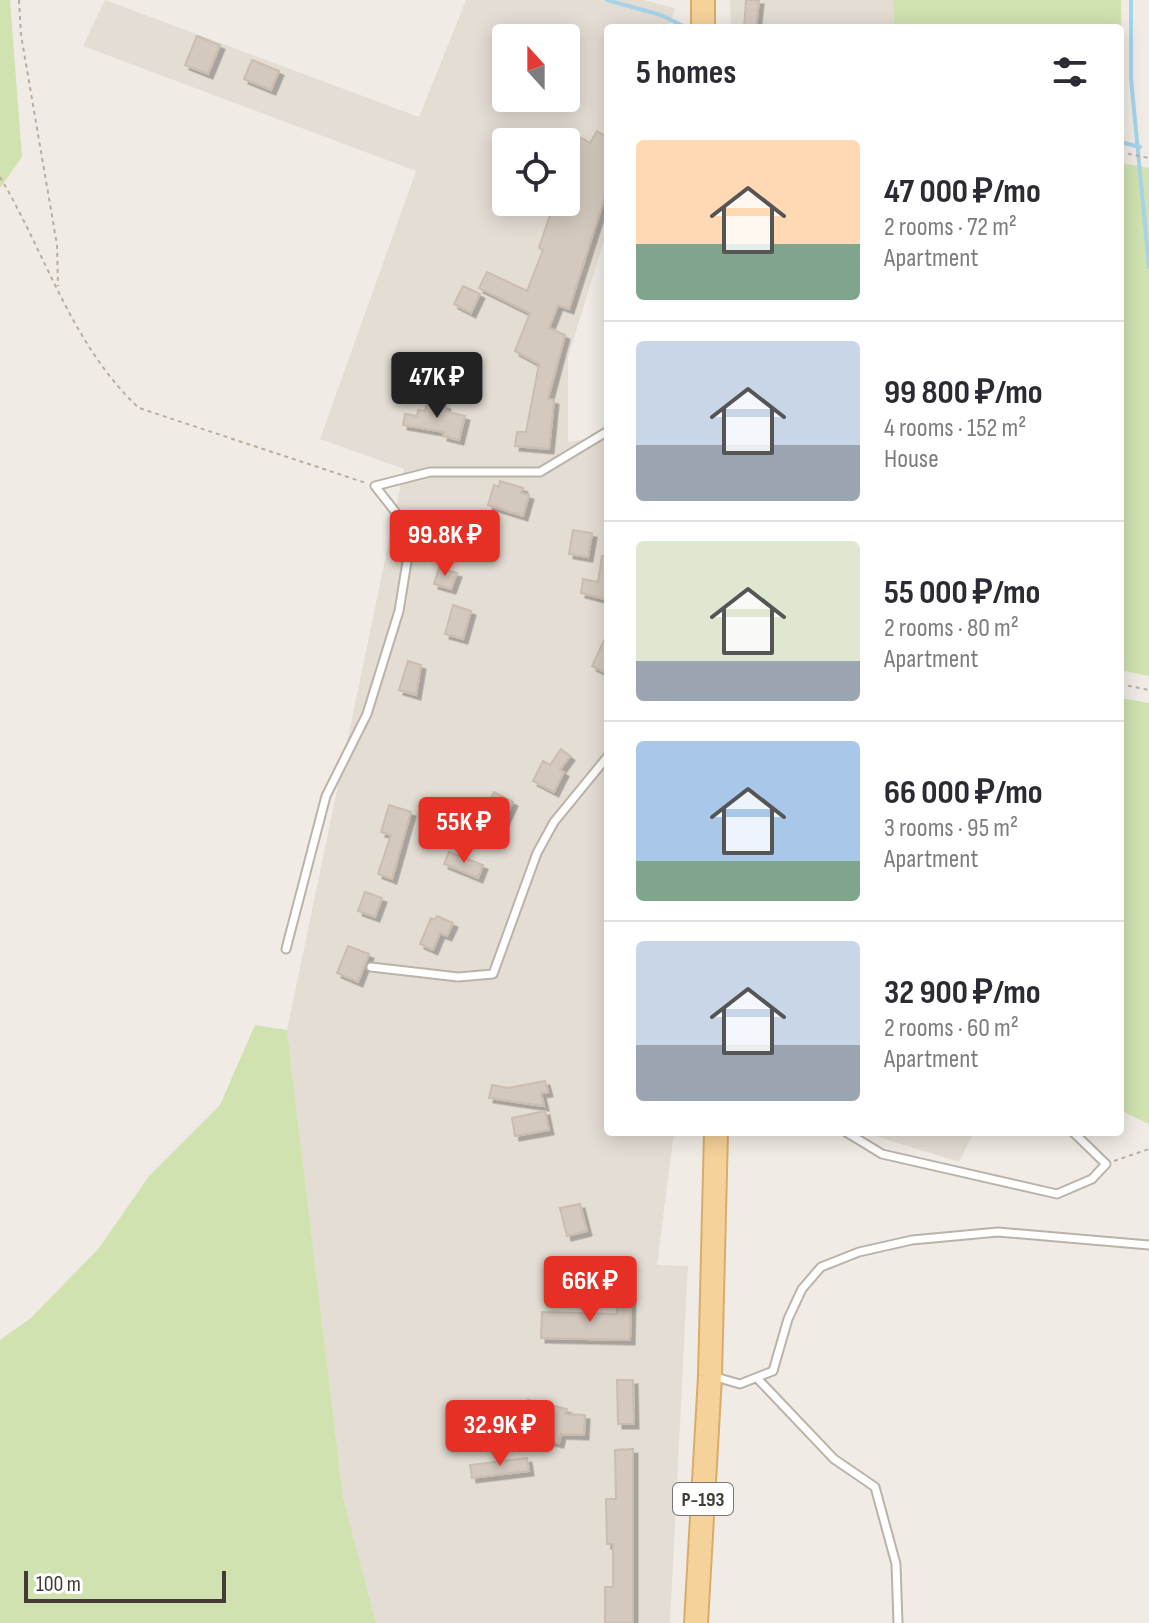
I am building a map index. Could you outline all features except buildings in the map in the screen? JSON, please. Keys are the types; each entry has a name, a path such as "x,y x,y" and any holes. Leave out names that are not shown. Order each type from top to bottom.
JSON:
{"main road":[{"path":"703,0 703,24"},
{"name":"Р-193","path":"696,1623 710,1376 716,1136"}],"lane":[{"path":"286,949 326,796 367,714 399,611 410,543 408,528 375,486 430,472 540,472 604,433"},
{"path":"371,967 458,977 493,974 537,853 554,822 604,761"},
{"path":"853,1136 882,1154 1057,1194 1092,1179 1106,1164 1077,1136"},
{"path":"710,1376 740,1384 773,1371 788,1319 802,1289 821,1267 859,1252 912,1240 998,1232 1149,1245"},
{"path":"758,1379 834,1459 875,1487 896,1564 898,1623"}],"path":[{"path":"19,0 21,35 57,245 58,287"},
{"path":"1124,153 1149,158"},
{"path":"0,177 95,359 111,381 139,408 375,486"},
{"path":"1124,685 1149,690"},
{"path":"1106,1164 1149,1149"}],"shaded area":[{"path":"105,0 419,117 466,0 643,0 675,8 670,24 604,24 604,241 568,357 568,442 604,436 604,1136 673,1136 657,1265 688,1266 670,1623 376,1623 343,1497 287,1030 404,469 320,439 416,171 83,46"},
{"path":"730,0 893,0 894,24 731,24"},
{"path":"876,1136 972,1136 959,1162"}],"green space":[{"path":"0,0 10,0 22,157 0,188"},
{"path":"893,0 1121,0 1121,24 894,24"},
{"path":"1124,164 1149,168 1149,676 1124,671"},
{"path":"1124,699 1149,703 1149,1124 1124,1112"},
{"path":"255,1025 287,1030 343,1497 376,1623 0,1623 0,1340 31,1318 99,1248 149,1176 220,1105"}],"waterway":[{"path":"607,0 661,15 679,24"},
{"path":"1131,0 1131,78 1149,267"},
{"path":"1124,143 1140,147"}]}
